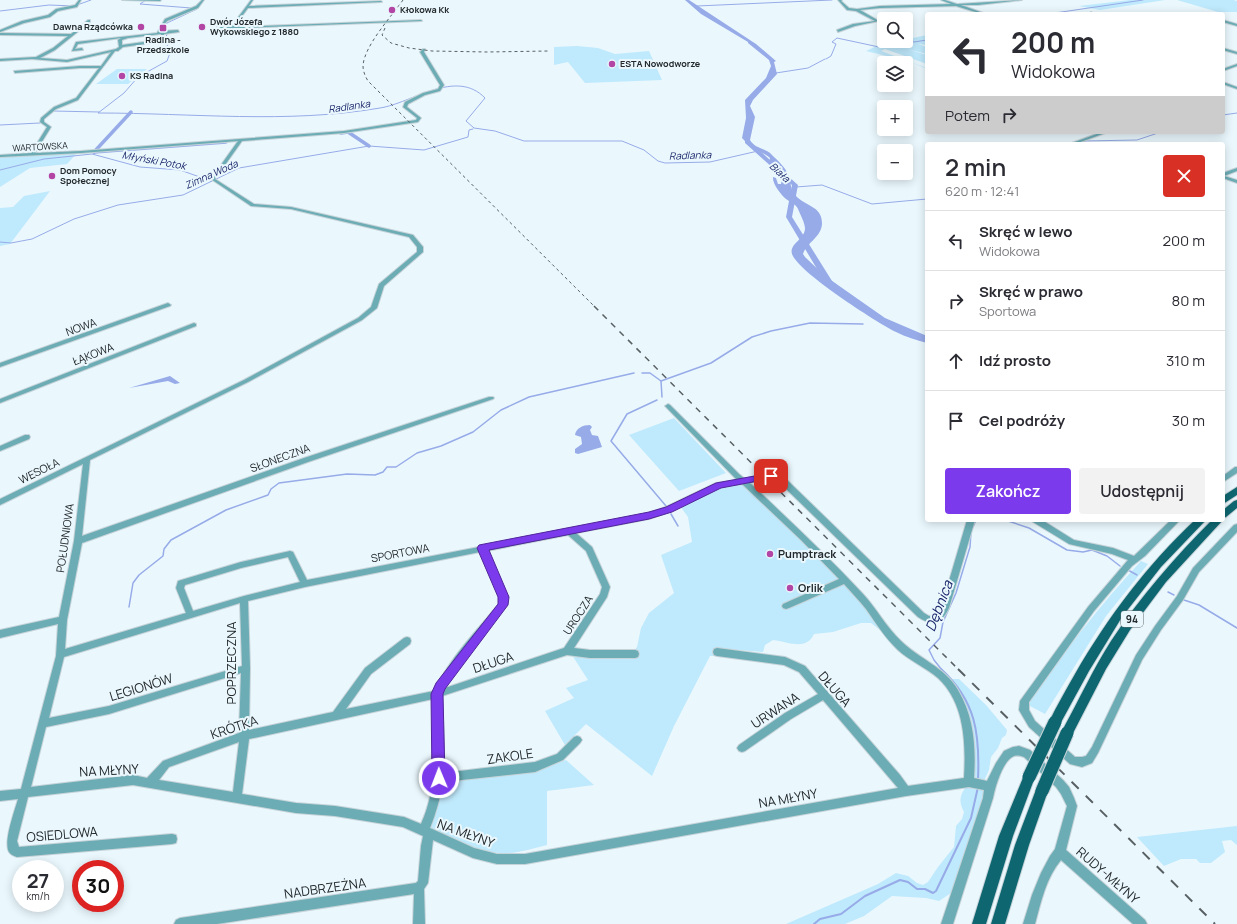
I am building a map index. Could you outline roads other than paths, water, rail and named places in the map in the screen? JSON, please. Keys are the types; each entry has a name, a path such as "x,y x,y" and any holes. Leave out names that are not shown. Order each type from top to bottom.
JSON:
{"main road":[{"path":"1225,499 1237,490"},
{"path":"1225,513 1237,504"},
{"name":"94","path":"979,924 1006,836 1029,777 1055,722 1081,673 1123,609 1168,553 1199,522"},
{"name":"94","path":"998,924 1022,845 1042,791 1067,734 1114,645 1180,559 1216,522"}],"street":[{"path":"0,32 23,22 49,16 57,10 76,6 80,0"},
{"path":"123,0 160,0"},
{"path":"158,32 166,20 193,9 200,5 203,0"},
{"path":"232,28 252,0"},
{"path":"841,0 839,1 848,9 857,10 1020,0"},
{"path":"942,0 978,12"},
{"path":"997,0 1003,2"},
{"path":"247,7 381,2"},
{"path":"838,31 854,25 878,21 857,10"},
{"path":"37,58 54,49 89,21"},
{"path":"217,28 421,21"},
{"path":"1225,22 1237,25"},
{"path":"82,49 73,50 76,43 158,32 178,31"},
{"path":"0,32 72,35"},
{"path":"0,60 37,58 67,62 114,51 121,46 159,41 161,40 163,32 158,32"},
{"path":"121,46 120,41 125,37"},
{"path":"1225,49 1237,52"},
{"name":"WARTOWSKA","path":"0,156 240,142 344,132 417,121 419,118 405,107 406,103 424,94 439,89 442,85 422,52 424,50"},
{"path":"32,155 49,127 42,122 42,119 55,108 77,99 114,51"},
{"path":"1225,69 1237,65"},
{"path":"15,72 102,67"},
{"path":"1225,84 1235,87"},
{"path":"1228,89 1235,87"},
{"path":"1077,142 1100,134"},
{"path":"87,459 246,381 368,313 374,308 381,285 418,256 422,250 411,236 290,208 253,205 213,179 240,142"},
{"path":"1225,175 1237,169"},
{"path":"1225,177 1237,182"},
{"name":"NOWA","path":"0,365 168,305"},
{"name":"ŁĄKOWA","path":"0,401 194,325"},
{"name":"SŁONECZNA","path":"78,541 306,460 491,398"},
{"path":"668,406 736,476 744,482 844,580 877,616 895,641 907,652 932,667 954,691 965,713 967,721 971,757 969,782 990,786 988,798 947,924"},
{"path":"0,449 27,437"},
{"name":"WESOŁA","path":"0,502 87,459"},
{"name":"POŁUDNIOWA","path":"26,792 61,654 63,620 78,541 87,459"},
{"path":"1225,478 1237,469"},
{"name":"SPORTOWA","path":"61,654 244,599 305,584 649,516 669,509 719,485 744,482 771,476 784,482 920,615 926,619 935,620 942,616 966,543 971,522"},
{"path":"1039,522 1072,542 1113,551 1134,559"},
{"path":"1174,522 1142,554 1134,559 1091,609 1025,701 1024,710 1032,724 1073,761 1082,762 1089,760 1139,658 1158,628 1180,598 1196,570 1224,538 1237,527"},
{"name":"UROCZA","path":"567,651 604,595 606,587 589,549 570,532"},
{"path":"419,924 419,887 424,879 426,832 436,801 439,778 437,694 440,686 460,659 503,605 504,597 482,548"},
{"path":"191,615 180,588 181,583 234,567 290,554 305,584"},
{"path":"786,606 844,580"},
{"name":"POPRZECZNA","path":"237,798 244,737 246,668 244,599"},
{"path":"0,634 63,620"},
{"path":"336,715 368,671 407,641"},
{"name":"DŁUGA","path":"336,715 437,694 567,651 590,654 635,654"},
{"name":"DŁUGA","path":"717,652 785,661 802,669 897,778 906,791"},
{"name":"LEGIONÓW","path":"43,723 109,710 246,668"},
{"name":"URWANA","path":"742,748 788,716 824,695"},
{"name":"KRÓTKA","path":"150,782 166,764 252,733 336,715"},
{"name":"ZAKOLE","path":"439,778 534,767 560,757 577,740"},
{"name":"RUDY-MŁYNY","path":"990,786 1007,754 1012,750 1020,749 1027,753 1066,791 1070,799 1072,806 1060,852 1141,924"},
{"name":"NA MŁYNY","path":"0,796 119,780 150,782 296,808 335,811 404,822 473,852 498,859 525,859 906,791 969,782"},
{"name":"OSIEDLOWA","path":"26,792 12,841 13,848 17,852 172,839"},
{"path":"1029,924 1050,863 1060,852"},
{"name":"NADBRZEŻNA","path":"180,924 419,887"}],"water":[{"path":"685,0 689,0 756,44 776,61 774,62 777,74 753,100 750,106 755,117 750,140 755,145 770,153 781,164 787,171 794,194 816,210 821,217 822,223 820,232 805,250 803,254 805,257 825,276 885,318 925,335 925,342 900,334 886,327 822,284 797,262 792,254 792,251 805,229 798,209 779,192 775,186 773,177 776,178 778,184 781,184 782,177 777,169 769,162 770,158 753,149 742,138 746,118 745,100 766,78 771,66 769,60 748,42 701,14"},
{"path":"170,376 180,383 175,384 168,381 129,388"},
{"path":"590,425 592,427 590,430 592,435 598,436 602,447 578,454 575,453 575,449 582,444 581,437 575,435 577,430 580,427"}],"waterway":[{"path":"77,5 91,0"},
{"name":"Radlanka","path":"144,0 146,0 140,4 191,8"},
{"path":"697,6 832,0"},
{"name":"Zimna Woda","path":"1062,12 1143,0"},
{"path":"0,11 49,5 74,6"},
{"name":"Radlanka","path":"195,9 197,9 167,23 164,28 168,32 165,39 170,53 167,61 138,77 124,93 98,113 275,117 310,116 380,108 393,105 434,90 461,86 473,90 485,98 466,121 474,128 495,131 524,141 622,141 644,150 658,161 665,163 710,162 758,151"},
{"name":"Zimna Woda","path":"826,59 831,56 836,44 832,42 837,38 877,47"},
{"name":"Zimna Woda","path":"913,42 925,40"},
{"name":"Zimna Woda","path":"776,73 808,68 825,59"},
{"path":"53,111 99,112"},
{"path":"131,112 94,152 226,142"},
{"path":"1225,115 1237,113"},
{"path":"0,125 40,123"},
{"name":"Zimna Woda","path":"0,242 11,243 32,239 74,219 118,205 183,195 239,168 369,146 424,150 468,137 469,130 473,129"},
{"path":"341,133 348,132 369,146"},
{"path":"1081,142 1137,140 1155,134"},
{"name":"Biała","path":"747,142 795,185 789,217 829,282 833,285"},
{"name":"Młyński Potok","path":"0,170 44,159 92,154 140,167 180,170 211,181"},
{"path":"795,185 796,187 822,185 872,204 925,199"},
{"path":"661,381 711,363 752,337 771,331 810,323 863,324"},
{"path":"129,607 133,583 139,575 163,556 164,549 171,540 226,510 268,495 271,489 279,483 347,474 375,475 383,472 387,467 396,467 417,453 441,446 473,432 501,410 529,397 634,373"},
{"path":"642,373 650,373 661,381"},
{"path":"661,381 662,397"},
{"path":"657,400 627,414 611,441 666,506"},
{"path":"671,514 678,526"},
{"name":"Dębnica","path":"973,527 975,522"},
{"name":"Dębnica","path":"1011,522 1029,528 1067,550 1083,552 1092,550 1107,556 1120,566"},
{"name":"Dębnica","path":"942,670 934,660 929,650 940,638 943,622 956,593 970,547 971,532"},
{"name":"Dębnica","path":"1128,570 1137,575"},
{"name":"Dębnica","path":"1168,592 1174,595"},
{"name":"Dębnica","path":"1184,600 1199,605 1237,628"},
{"name":"Dębnica","path":"942,670 953,681 969,706 978,748 978,780"},
{"name":"Dębnica","path":"814,924 820,919 841,914 865,896 900,880 908,882 917,889 925,889 933,893 936,891 971,818 978,787"}],"railway":[{"path":"403,0 379,32 368,50 363,66 364,74 368,81 595,307"},
{"path":"385,28 382,35 391,43 409,48 432,51 549,51"},
{"path":"594,306 959,670"},
{"path":"958,669 1215,924"}],"place":[{"name":"Kłokowa Kk","path":"392,10"},
{"name":"Dawna Rządcówka","path":"141,27"},
{"name":"Dwór Józefa Wykowskiego z 1880","path":"202,27"},
{"name":"Radlna - Przedszkole","path":"163,28"},
{"name":"ESTA Nowodworze","path":"612,64"},
{"name":"KS Radlna","path":"122,76"},
{"name":"Dom Pomocy Społecznej","path":"52,176"},
{"name":"Pumptrack","path":"770,554"},
{"name":"Orlik","path":"790,588"}]}
